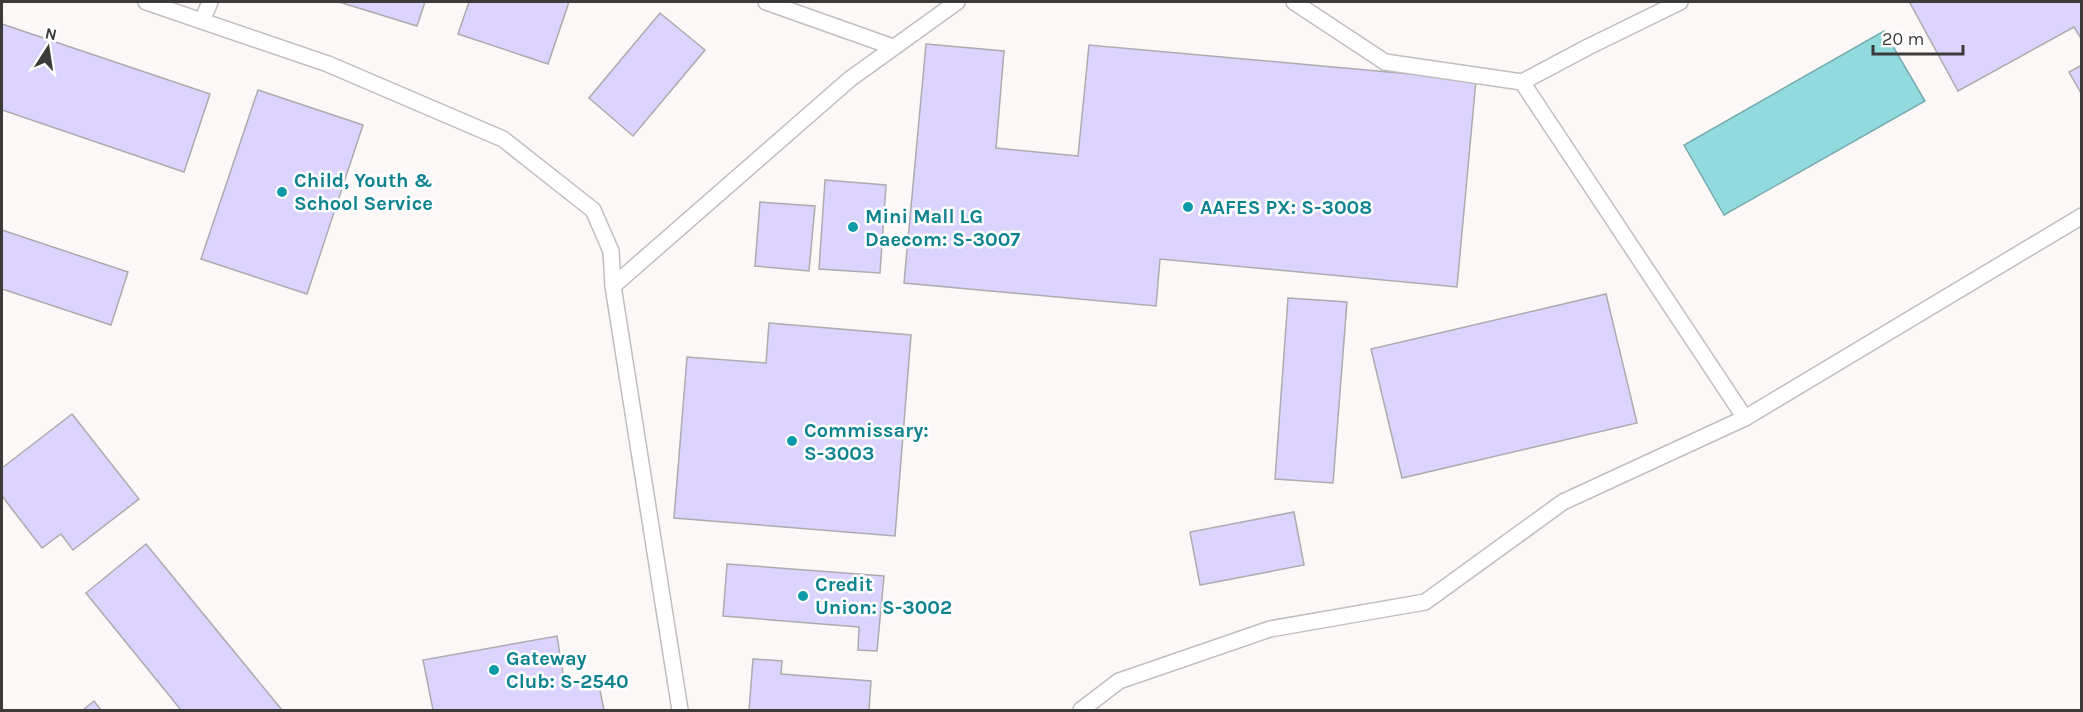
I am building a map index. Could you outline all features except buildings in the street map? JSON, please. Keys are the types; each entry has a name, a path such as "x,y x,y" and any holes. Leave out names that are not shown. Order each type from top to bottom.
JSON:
{"lane":[{"path":"146,2 328,64 503,139 593,210 611,251 613,286 680,711"},
{"path":"202,21 210,2"},
{"path":"766,2 893,47"},
{"path":"1294,2 1385,62 1522,82 1680,2"},
{"path":"613,286 850,79 950,3"},
{"path":"1522,82 1745,418"},
{"path":"1081,711 1119,681 1270,629 1425,602 1563,502 1745,418 2082,216"}],"water":[{"path":"1884,31 1925,101 1724,215 1684,145"}],"place":[{"name":"Child, Youth & School Service","path":"282,192"},
{"name":"AAFES PX: S-3008","path":"1188,207"},
{"name":"Mini Mall LG Daecom: S-3007","path":"853,227"},
{"name":"Commissary: S-3003","path":"792,441"},
{"name":"Credit Union: S-3002","path":"803,596"},
{"name":"Gateway Club: S-2540","path":"494,670"}]}
